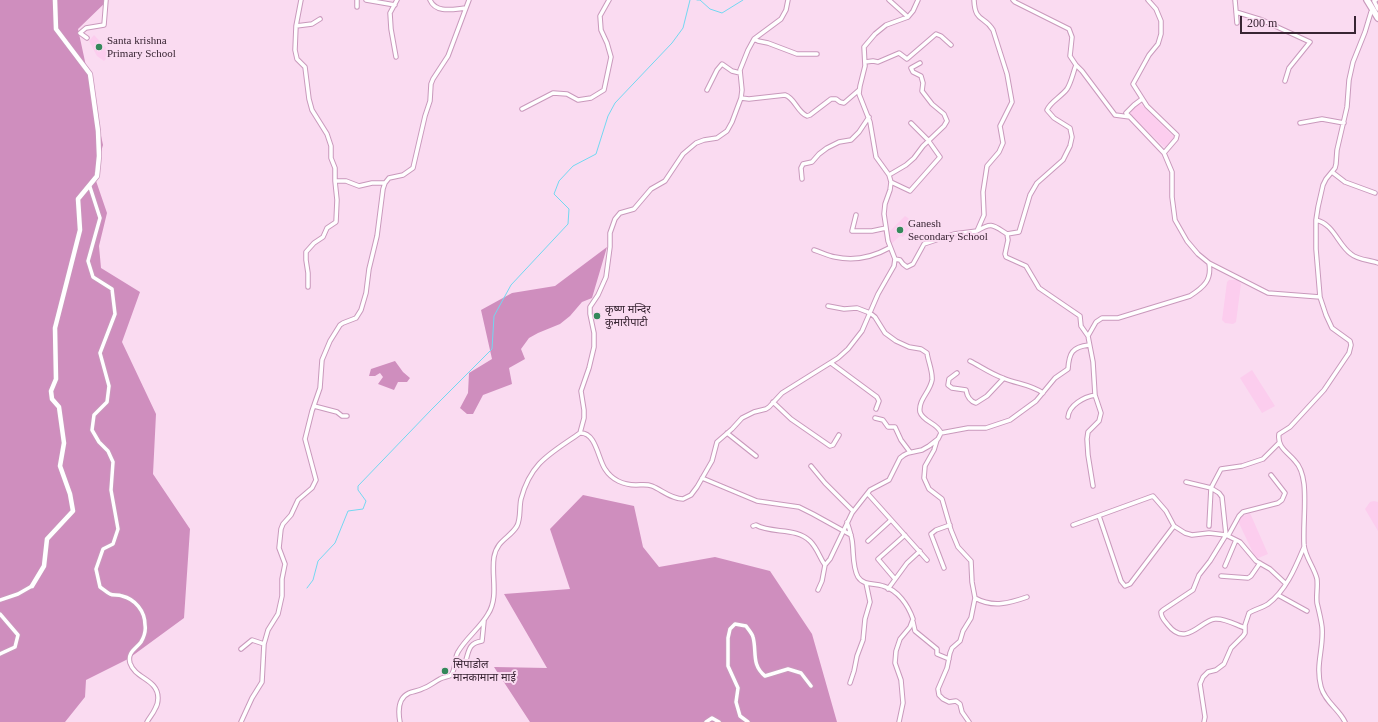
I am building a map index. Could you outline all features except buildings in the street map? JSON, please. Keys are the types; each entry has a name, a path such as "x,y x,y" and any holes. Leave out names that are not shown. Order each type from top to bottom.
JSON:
{"highway":[{"path":"1367,0 1377,13"}],"main road":[{"path":"32,586 44,566 47,539 73,511 70,494 60,466 64,444 59,407 52,399 51,391 56,379 55,328 80,230 78,199 90,187 97,176 99,156 98,131 90,74 56,29 55,0"}],"street":[{"path":"87,38 80,32 86,28 104,25 106,0"},
{"path":"301,0 296,26 295,50 297,59 305,67 312,110 327,134 331,146 331,158 335,168 335,181 338,200 336,222 327,228 323,237 314,243 306,252 308,287"},
{"path":"357,7 358,0"},
{"path":"366,0 395,5"},
{"path":"396,58 390,13 398,0"},
{"path":"430,0 434,6 442,10 466,8"},
{"path":"241,722 252,698 262,682 264,644 268,630 278,614 282,596 282,579 285,564 279,548 281,529 283,524 292,515 298,500 312,488 316,480 305,439 320,388 321,366 326,348 340,325 358,315 364,301 369,269 377,236 385,183 389,178 403,175 413,168 430,101 431,84 433,78 448,56 469,0"},
{"path":"522,109 553,93 566,94 578,100 591,98 604,90 611,57 601,30 600,16 609,0"},
{"path":"400,722 400,704 405,696 408,693 426,688 438,680 450,675 454,669 456,656 460,647 484,620 493,605 493,566 495,554 502,541 518,525 521,500 533,470 542,460 558,447 580,433 584,418 581,391 594,347 594,332 590,307 598,295 606,277 610,247 610,233 615,219 620,213 634,209 651,188 665,181 683,154 696,142 717,138 727,131 741,98 742,90 740,73 742,63 754,39 781,19 786,10 788,0"},
{"path":"889,0 908,17"},
{"path":"580,433 589,437 596,447 605,469 615,479 624,484 650,485 672,497 683,499 694,492 714,457 717,442 742,418 754,412 766,409 782,393 831,363 853,343 862,331 878,294 893,270 895,259 890,248 884,209 891,182 889,174 876,157 869,117 860,97 859,90 865,62 864,47 869,40 886,26 908,17 914,11 918,0"},
{"path":"974,0 976,15 983,22 989,24 993,30 1007,74 1012,102 1000,126 1003,142 999,152 987,166 983,192 984,215 977,231"},
{"path":"1013,0 1069,29 1072,37 1070,56 1076,65 1082,70 1115,115 1130,117"},
{"path":"1148,0 1156,9 1161,21 1161,34 1158,44 1149,55 1133,84 1142,99 1162,122 1176,135 1176,140 1164,153"},
{"path":"1236,0 1237,23"},
{"path":"1204,722 1206,717 1200,684 1203,677 1208,672 1216,670 1224,664 1231,648 1243,636 1249,613 1268,604 1278,595 1295,571 1304,546 1305,501 1302,471 1296,462 1282,448 1278,441 1279,434 1295,422 1324,390 1349,353 1351,345 1350,341 1332,328 1320,297 1316,249 1316,220 1323,185 1336,164 1337,150 1344,123 1349,80 1353,62 1365,32 1369,16 1377,13 1374,3 1376,0"},
{"path":"1236,12 1262,20 1310,42 1289,68 1285,81"},
{"path":"296,26 312,24 320,20"},
{"path":"865,62 878,62 899,53 907,58 936,34 941,36 951,45"},
{"path":"754,39 797,54 817,54"},
{"path":"889,174 906,165 914,158 928,140 944,126 947,121 944,114 932,104 922,91 923,83 921,76 913,72 911,68 920,63"},
{"path":"707,90 717,70 722,64 732,71 740,73"},
{"path":"895,259 900,260 907,267 913,264 924,244 954,234 977,231 990,225 994,225 1007,234 1019,232 1033,189 1037,183 1062,160 1070,146 1072,137 1070,128 1054,118 1047,110 1049,105 1058,99 1068,88 1076,65"},
{"path":"741,98 749,99 785,95 790,97 803,114 807,116 831,99 836,98 840,102 844,103 859,90"},
{"path":"1142,99 1134,104 1126,113 1164,153 1172,172 1172,197 1175,220 1187,241 1209,263 1268,293 1320,297"},
{"path":"802,179 801,168 803,164 812,162 827,148 839,142 851,140 859,132 869,117"},
{"path":"1300,123 1322,119 1344,123"},
{"path":"891,182 910,191 939,159 940,155 911,123"},
{"path":"1332,172 1346,182 1375,193"},
{"path":"335,181 346,181 359,186 372,183 385,183"},
{"path":"90,187 100,218 88,261 94,278 112,289 115,314 100,353 110,386 106,402 94,415 92,430 99,442 108,451 113,462 111,490 118,529 113,544 103,549 96,569 100,587 111,595 121,595 130,599 138,606 143,614 146,624 144,634 140,644 132,651 130,663 137,673 152,683 157,692 158,704 147,722"},
{"path":"856,215 852,231 872,231 886,228"},
{"path":"1316,220 1320,221 1332,231 1353,256 1378,263"},
{"path":"1007,234 1008,240 1005,254 1006,257 1026,266 1039,288 1080,316 1081,326 1088,336 1093,362 1095,395 1100,412 1100,420 1088,432 1087,439 1093,486"},
{"path":"814,250 835,257 862,259 879,254 890,248"},
{"path":"1088,336 1096,322 1102,318 1118,318 1190,296 1206,284 1209,277 1209,263"},
{"path":"828,306 844,309 857,308 870,313 875,317 885,333 896,341 908,347 921,349 927,353 932,379 920,405 920,411 923,417 940,430 941,433"},
{"path":"941,433 968,428 986,428 1010,420 1036,401 1055,378 1068,369 1068,360 1073,352 1081,346 1089,345"},
{"path":"970,361 1003,379 1033,386 1043,393"},
{"path":"831,363 878,397 879,401 876,409"},
{"path":"957,373 949,379 948,385 952,388 966,390 967,396 972,402 976,403 987,396 1003,379"},
{"path":"1068,417 1069,412 1077,403 1086,397 1095,395"},
{"path":"773,402 791,419 830,446 833,445 839,435"},
{"path":"314,406 337,412 342,416 347,416"},
{"path":"875,418 883,420 888,428 894,426 901,440 910,452"},
{"path":"728,433 756,456"},
{"path":"941,433 925,466 924,478 929,489 940,497 943,502 958,547 972,565 972,582 975,598 971,618 963,631 960,641 952,648 948,658 947,668 938,689 939,695 943,699 949,702 956,701 960,704 962,712 969,722"},
{"path":"818,590 822,581 825,565 830,559 853,511 870,490 889,480 900,458 910,452 922,450 938,439"},
{"path":"1209,526 1211,488 1221,469 1242,466 1263,459 1279,443"},
{"path":"811,466 825,483 853,511"},
{"path":"1245,628 1218,618 1212,619 1190,633 1184,633 1173,630 1161,616 1161,612 1193,590 1199,575 1227,536 1239,516 1244,512 1278,503 1282,500 1285,493 1271,475"},
{"path":"702,478 757,501 799,508 851,535"},
{"path":"1186,482 1211,488 1219,493 1224,500 1227,536"},
{"path":"868,494 927,560"},
{"path":"1073,525 1153,496 1166,511 1174,526 1192,535 1209,533 1227,536 1236,540 1285,584"},
{"path":"1099,516 1124,586 1130,584 1174,526"},
{"path":"868,540 891,520"},
{"path":"847,522 851,535 854,568 858,577 870,585 883,586 896,593 909,609 913,619 915,631 937,649 937,654 948,658"},
{"path":"752,526 756,525 762,529 793,532 808,539 816,548 825,565"},
{"path":"944,568 931,534 936,530 950,526"},
{"path":"895,579 878,559 905,535"},
{"path":"1224,566 1236,540"},
{"path":"1304,546 1317,580 1317,602 1321,617 1322,630 1322,648 1318,667 1322,689 1330,703 1345,722"},
{"path":"888,588 907,563 920,552"},
{"path":"1221,576 1248,578 1260,563"},
{"path":"850,683 863,640 865,619 870,602 866,583"},
{"path":"0,600 18,594 32,586"},
{"path":"1278,595 1307,611"},
{"path":"975,598 981,602 994,604 1008,603 1027,597"},
{"path":"0,614 18,635 15,647 0,654"},
{"path":"466,660 471,646 475,642 482,641 484,620"},
{"path":"899,722 903,702 901,680 895,663 896,651 900,639 913,622"},
{"path":"748,722 740,716 736,702 738,688 728,666 728,638 730,629 734,624 746,626 753,635 755,660 760,672 765,676 788,669 801,673 811,686"},
{"path":"241,649 252,640 264,644"},
{"path":"706,722 712,718 719,722"}],"shaded area":[{"path":"0,0 108,0 78,29 103,145 94,175 107,213 99,246 101,268 140,292 122,342 156,414 153,474 190,529 184,618 128,659 86,680 85,697 65,722 0,722"},
{"name":"Santa krishna Primary School","path":"94,35 111,53 104,61 97,56 89,41"},
{"path":"1138,104 1142,105 1174,137 1173,141 1167,148 1163,146 1131,115 1131,111 1134,106"},
{"name":"Ganesh Secondary School","path":"905,216 917,224 912,231 909,229 903,237 900,236 891,244 889,232"},
{"path":"607,247 592,298 582,302 570,316 560,324 529,338 521,349 525,359 509,368 512,384 483,395 473,414 467,414 460,408 468,393 469,373 492,359 481,310 512,293 555,286"},
{"path":"1229,280 1238,280 1241,284 1236,322 1233,324 1225,323 1222,320 1227,282"},
{"path":"395,361 403,372 410,378 407,382 398,382 394,390 378,384 383,377 380,373 375,376 369,376 371,369"},
{"path":"1252,370 1275,406 1262,413 1240,378"},
{"path":"583,495 634,506 643,547 659,567 715,557 770,571 812,634 837,722 530,722 494,667 547,668 504,594 570,589 550,529"},
{"path":"1370,502 1378,502 1378,531 1365,509"},
{"path":"1250,513 1268,554 1256,559 1237,519"}],"waterway":[{"path":"307,588 313,580 318,561 335,543 348,511 363,509 366,501 358,490 358,486 492,349 494,316 511,285 568,224 569,209 554,194 559,181 573,166 596,154 608,116 615,103 672,43 683,28 690,0"},
{"path":"697,0 700,0 710,9 722,13 743,0"}],"place":[{"name":"Santa krishna Primary School","path":"99,47"},
{"name":"Ganesh Secondary School","path":"900,230"},
{"name":"कृष्ण मन्दिर कुमारीपाटी","path":"597,316"},
{"name":"सिपाडोल मानकामाना माई","path":"445,671"}]}
